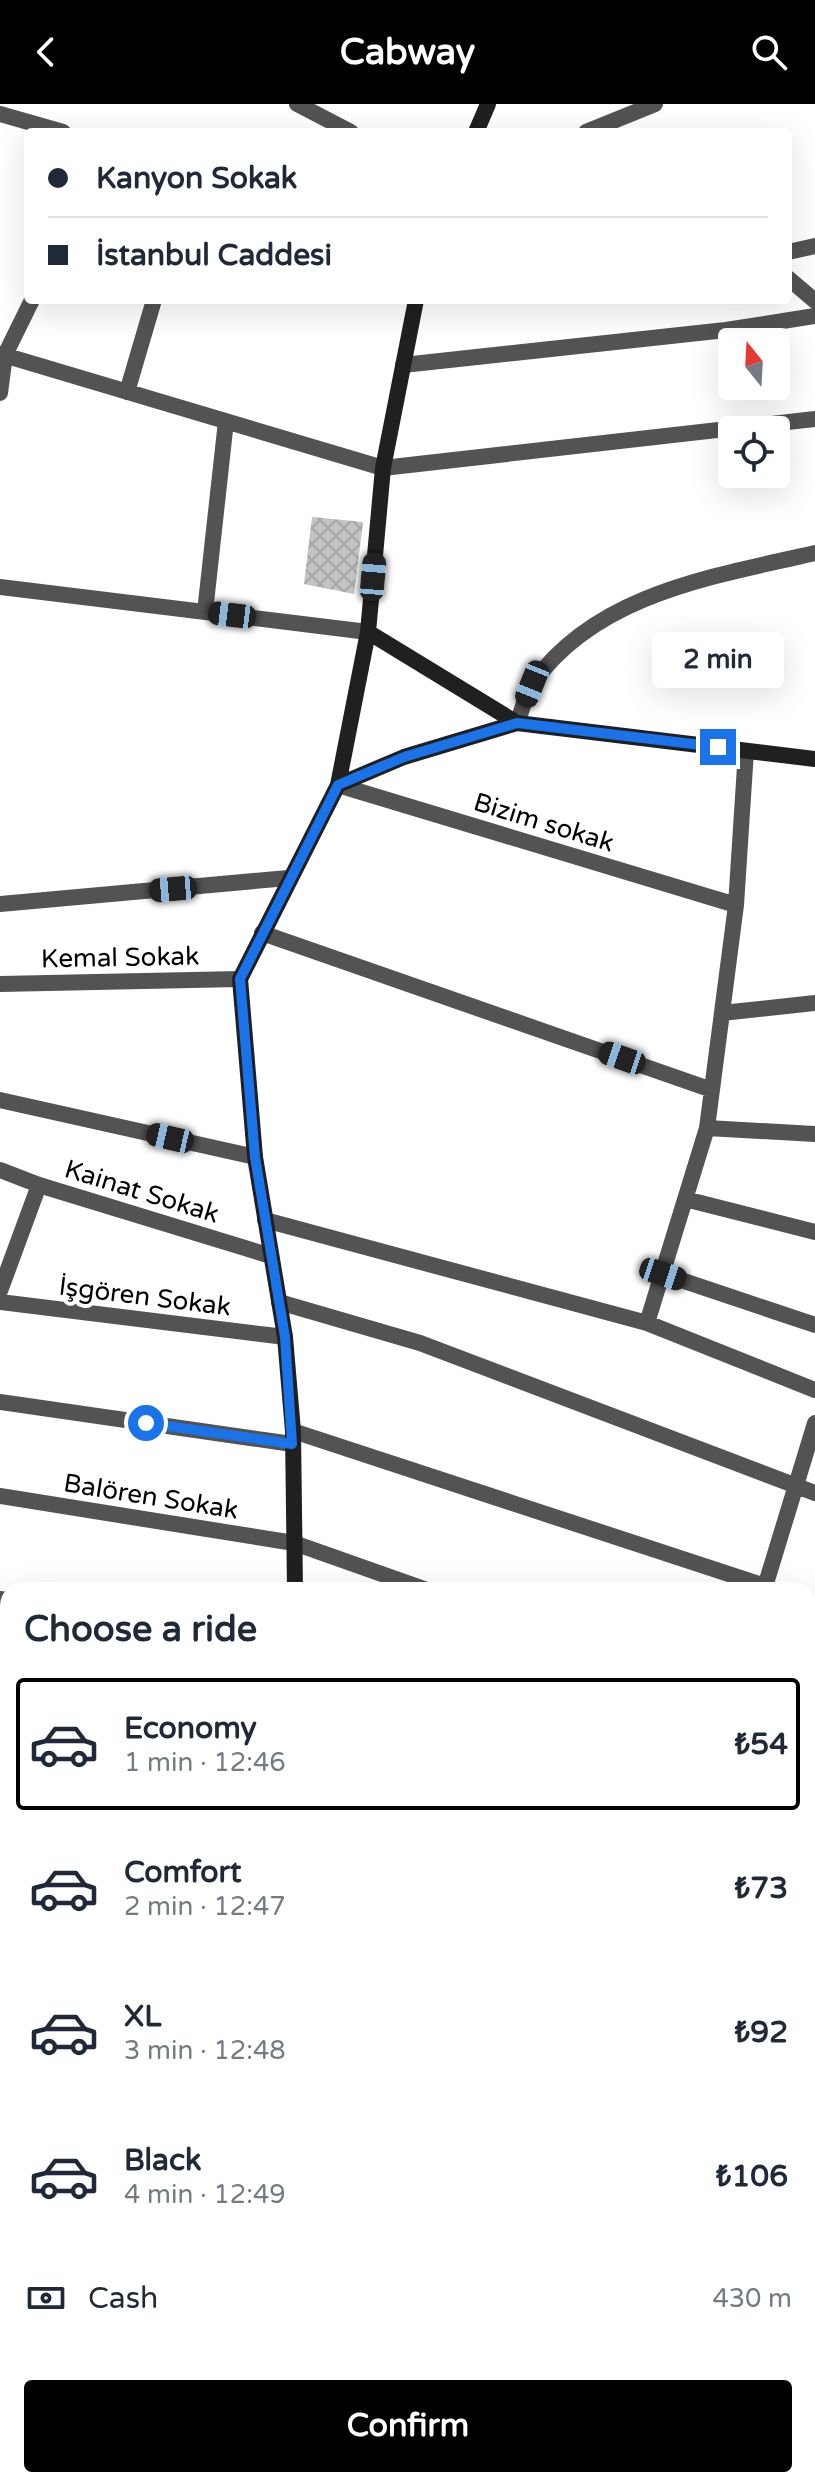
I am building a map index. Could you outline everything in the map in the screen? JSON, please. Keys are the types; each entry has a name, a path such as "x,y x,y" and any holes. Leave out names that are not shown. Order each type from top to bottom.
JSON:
{"street":[{"path":"297,104 343,128"},
{"path":"478,128 488,104"},
{"path":"594,128 639,107 655,104"},
{"path":"0,114 49,128"},
{"path":"792,251 815,246"},
{"path":"792,281 815,301"},
{"path":"0,393 2,354 30,304"},
{"path":"127,392 153,304"},
{"path":"295,1582 292,1437 285,1337 255,1157 240,979 288,878 338,785 368,632 383,468 415,304"},
{"path":"403,365 726,330 815,316"},
{"path":"2,354 383,468 815,419"},
{"path":"205,612 226,421"},
{"path":"517,723 532,684 569,645 620,608 696,581 815,553"},
{"path":"0,587 368,632 517,723"},
{"path":"338,785 404,757 517,723 815,759"},
{"path":"647,1323 707,1128 736,905 746,751"},
{"name":"Bizim sokak","path":"338,785 736,905"},
{"path":"0,904 288,878"},
{"path":"262,933 712,1090"},
{"name":"Kemal Sokak","path":"0,984 240,979"},
{"path":"722,1013 815,1003"},
{"path":"0,1100 255,1157"},
{"path":"707,1128 815,1134"},
{"name":"Kainat Sokak","path":"0,1170 39,1185 271,1256"},
{"path":"0,1291 39,1185"},
{"path":"685,1199 815,1232"},
{"path":"265,1220 647,1323 815,1390"},
{"path":"663,1274 815,1325"},
{"name":"İşgören Sokak","path":"0,1302 285,1337"},
{"path":"279,1302 420,1343 815,1493"},
{"path":"0,1402 292,1437 746,1582"},
{"path":"767,1582 815,1423"},
{"name":"Balören Sokak","path":"0,1496 294,1543 404,1582"}],"building":[{"path":"312,517 363,522 354,594 304,584"}],"route":[{"path":"146,1423 292,1444 285,1337 255,1157 240,979 282,890 338,785 404,757 517,723 718,747"}]}
